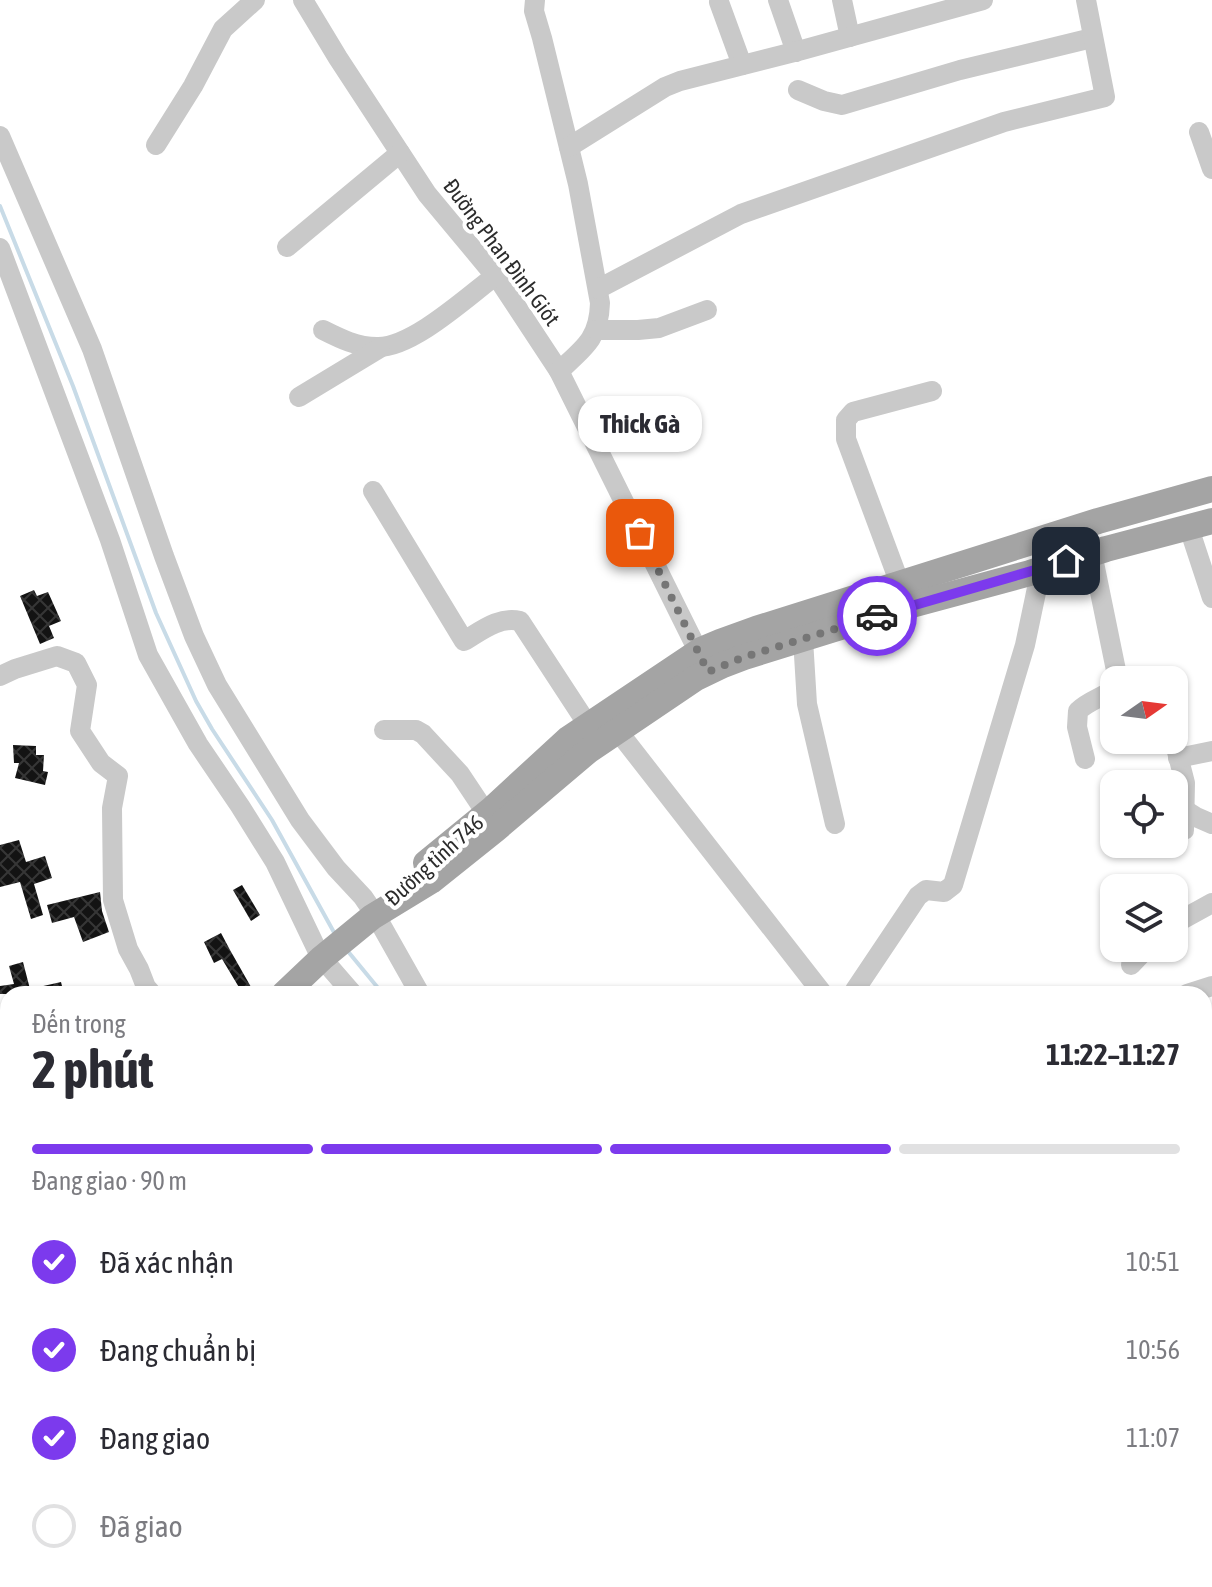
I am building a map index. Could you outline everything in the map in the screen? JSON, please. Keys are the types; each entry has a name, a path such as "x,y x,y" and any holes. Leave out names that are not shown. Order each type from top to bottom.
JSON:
{"main road":[{"name":"Đường tỉnh 746","path":"375,915 431,881 588,751 703,662 720,642 1098,521 1212,489"},
{"name":"Đường tỉnh 746","path":"375,915 420,867 588,725 703,662 734,661 908,606 1200,525"},
{"path":"292,986 375,915"}],"street":[{"path":"156,145 193,86 223,29 255,0"},
{"name":"Đường Phan Đình Giót","path":"303,0 427,194 495,276 559,371 703,662"},
{"path":"535,0 534,11 578,184 598,289 600,321 596,330 583,349 559,371"},
{"path":"778,0 796,52"},
{"path":"842,0 850,37"},
{"path":"569,147 665,87 680,81 983,0"},
{"path":"598,289 741,214 1004,122 1105,97 1086,0"},
{"path":"719,2 742,65"},
{"path":"798,90 842,105 960,70 1092,38"},
{"path":"1199,132 1212,169"},
{"path":"0,136 92,349 164,556 194,636 217,685 300,820 375,915 415,986"},
{"path":"287,247 400,153"},
{"path":"0,248 110,540 148,655 198,744 275,862 322,958 346,986"},
{"path":"299,397 380,348 402,342 426,329 495,276"},
{"path":"596,330 659,328 707,310"},
{"path":"323,330 351,344 380,348"},
{"path":"900,584 846,439 846,420 853,412 932,391"},
{"path":"373,491 464,641 496,623 509,619 520,621 588,725"},
{"path":"1200,525 1212,598"},
{"path":"1092,553 1115,666"},
{"path":"858,986 918,896 926,890 944,892 953,885 1025,645 1041,569"},
{"path":"803,639 807,704 835,824"},
{"path":"0,676 57,656 76,663 87,685 80,731 101,763 118,776 112,808 113,900 128,949 146,986"},
{"path":"1085,759 1077,727 1078,711 1100,698"},
{"path":"384,730 416,730 423,734 460,774 486,813"},
{"path":"617,730 817,986"},
{"path":"1188,750 1212,751"},
{"path":"1188,812 1212,824"},
{"path":"1188,916 1212,903"},
{"path":"1131,965 1134,962"}],"building":[{"path":"34,590 37,596 48,592 61,621 49,626 54,638 40,644 20,596"},
{"path":"13,745 36,746 36,755 44,755 43,771 48,772 45,785 15,778 19,763 14,763"},
{"path":"19,840 26,862 45,856 52,878 34,884 43,915 31,919 20,882 0,887 0,845"},
{"path":"242,885 260,915 251,921 233,890"},
{"path":"100,892 109,932 83,942 74,917 52,923 47,905"},
{"path":"221,933 251,986 238,986 222,959 214,963 204,942"},
{"path":"23,962 29,986 0,986 14,984 9,966"}],"waterway":[{"path":"0,206 73,386 156,613 196,701 272,820 336,936"},
{"path":"346,949 376,986"}],"way so far":[{"path":"640,533 708,672 744,657 877,616"}],"place":[{"name":"Thick Gà","path":"640,533"}],"route":[{"path":"877,616 1066,561"}]}
